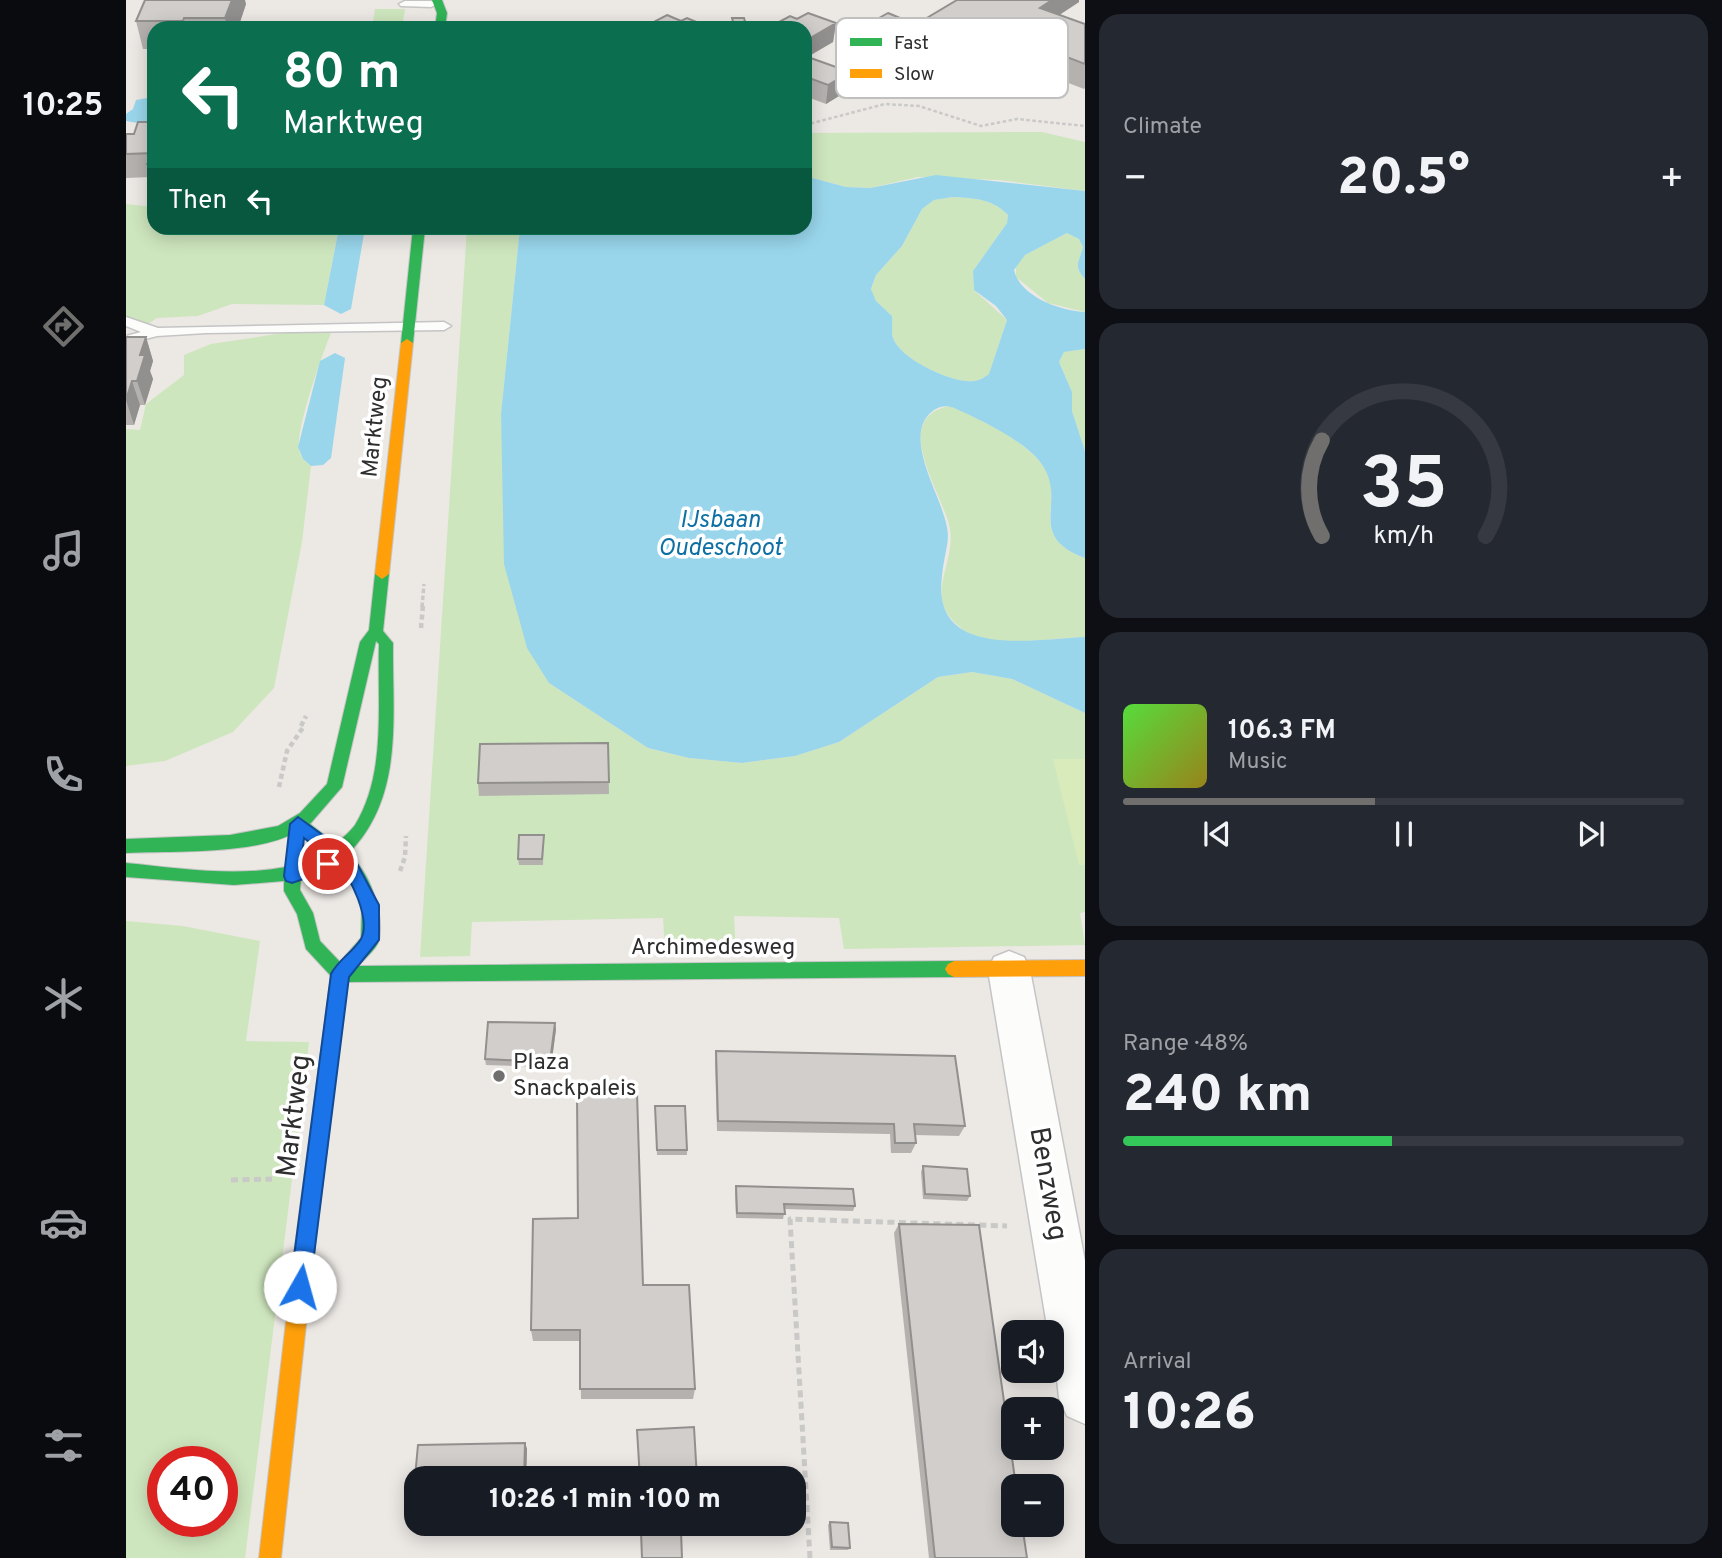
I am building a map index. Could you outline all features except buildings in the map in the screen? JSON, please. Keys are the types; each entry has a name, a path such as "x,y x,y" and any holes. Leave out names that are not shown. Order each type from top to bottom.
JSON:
{"street":[{"path":"437,11 454,0"},
{"name":"Marktweg","path":"298,824 320,806 334,787 367,642 376,632 418,235"},
{"name":"Marktweg","path":"340,856 364,829 376,797 386,643 376,632"},
{"path":"126,846 230,842 282,832 298,824"},
{"path":"298,824 349,864 370,902 370,940 340,974 312,944 305,913 292,891 298,824"},
{"path":"126,870 292,876 318,868 340,856"},
{"name":"Archimedesweg","path":"340,974 1085,968"},
{"name":"Benzweg","path":"1009,970 1085,1398"},
{"name":"Marktweg","path":"270,1558 300,1287 340,974"}],"lane":[{"path":"405,4 437,11"},
{"path":"126,321 158,332"},
{"path":"126,340 158,332 444,326"}],"path":[{"path":"812,123 885,104 919,106 981,125 1017,119 1085,126"},
{"path":"278,792 287,751 301,726 314,726"},
{"path":"810,1558 790,1219 1054,1227"}],"green space":[{"path":"375,9 405,9 403,21 373,21"},
{"path":"1042,132 1085,142 1085,191 999,180 918,177 870,188 846,187 812,178 812,133"},
{"path":"953,197 990,203 1008,215 1007,223 973,271 974,290 1007,320 989,375 976,381 965,381 941,374 906,354 893,338 892,316 876,301 871,290 876,275 902,246 922,209 934,200"},
{"path":"126,204 147,206 147,235 338,235 324,305 232,304 198,316 157,318 145,326 126,327"},
{"path":"1067,233 1079,239 1083,247 1078,267 1085,279 1085,312 1048,303 1016,277 1016,264 1025,255"},
{"path":"467,235 519,235 501,414 504,480 549,683 648,748 689,758 742,763 795,756 839,742 938,677 972,672 1012,679 1085,713 1085,912 1080,913 1085,945 844,949 839,918 734,916 736,952 665,951 663,918 472,922 470,956 420,957"},
{"path":"283,333 331,333 301,425 300,454 311,466 302,542 274,688 233,732 165,761 126,766 126,429 140,430 146,404 184,375 184,355 211,344"},
{"path":"1085,349 1085,451 1072,411 1072,392 1059,362 1064,352"},
{"path":"949,406 1010,437 1032,453 1049,476 1051,527 1056,538 1066,548 1085,558 1085,637 990,640 965,631 951,619 944,607 942,595 950,529 924,460 921,442 923,426 931,414"},
{"path":"1053,759 1085,759 1085,865 1079,865"},
{"path":"126,921 183,926 260,941 246,1041 309,1042 245,1558 126,1558"}],"water":[{"path":"147,98 147,125 126,121 126,114 133,109 136,100"},
{"name":"IJsbaan Oudeschoot","path":"936,175 1085,191 1085,279 1078,267 1083,247 1079,239 1067,233 1025,255 1014,270 1024,288 1043,301 1065,309 1085,312 1085,349 1064,352 1059,362 1072,392 1072,411 1085,451 1085,558 1067,549 1056,539 1050,518 1049,480 1036,457 1015,440 976,418 946,406 934,410 926,418 921,440 925,465 948,531 942,576 943,603 952,621 969,633 990,639 1014,641 1085,637 1085,713 1012,679 972,672 938,677 839,742 795,756 742,763 689,758 648,748 549,683 527,648 504,564 501,414 519,235 812,235 812,178 846,187 870,188","holes":["953,197 990,203 1008,215 1007,223 973,271 974,290 996,306 1007,320 989,374 980,380 965,381 941,374 906,354 893,338 892,316 876,301 871,289 876,275 902,246 922,209 934,200"]},
{"path":"338,235 364,235 351,309 341,314 324,305"},
{"path":"335,353 345,358 331,458 323,465 311,466 303,459 298,447 320,361"}],"traffic: fast":[{"path":"437,0 442,13 441,21"},
{"path":"407,343 418,235"},
{"path":"126,846 230,842 282,832 306,818 334,787 367,642 376,632 382,574"},
{"path":"126,870 197,877 271,877 306,869 336,855 360,831 376,797 380,779 385,740 386,643 378,634"},
{"path":"298,824 349,864 370,902 370,940 340,974 302,1269"},
{"path":"295,852 292,891 305,913 312,944 340,974"},
{"path":"340,974 954,969"}],"traffic: slow":[{"path":"382,574 407,343"},
{"path":"954,969 1085,968"},
{"path":"270,1558 302,1269"}],"place":[{"name":"Plaza Snackpaleis","path":"499,1076"}],"route":[{"path":"300,1287 340,974 370,940 370,905 348,863 298,824 292,876 328,864"}]}
